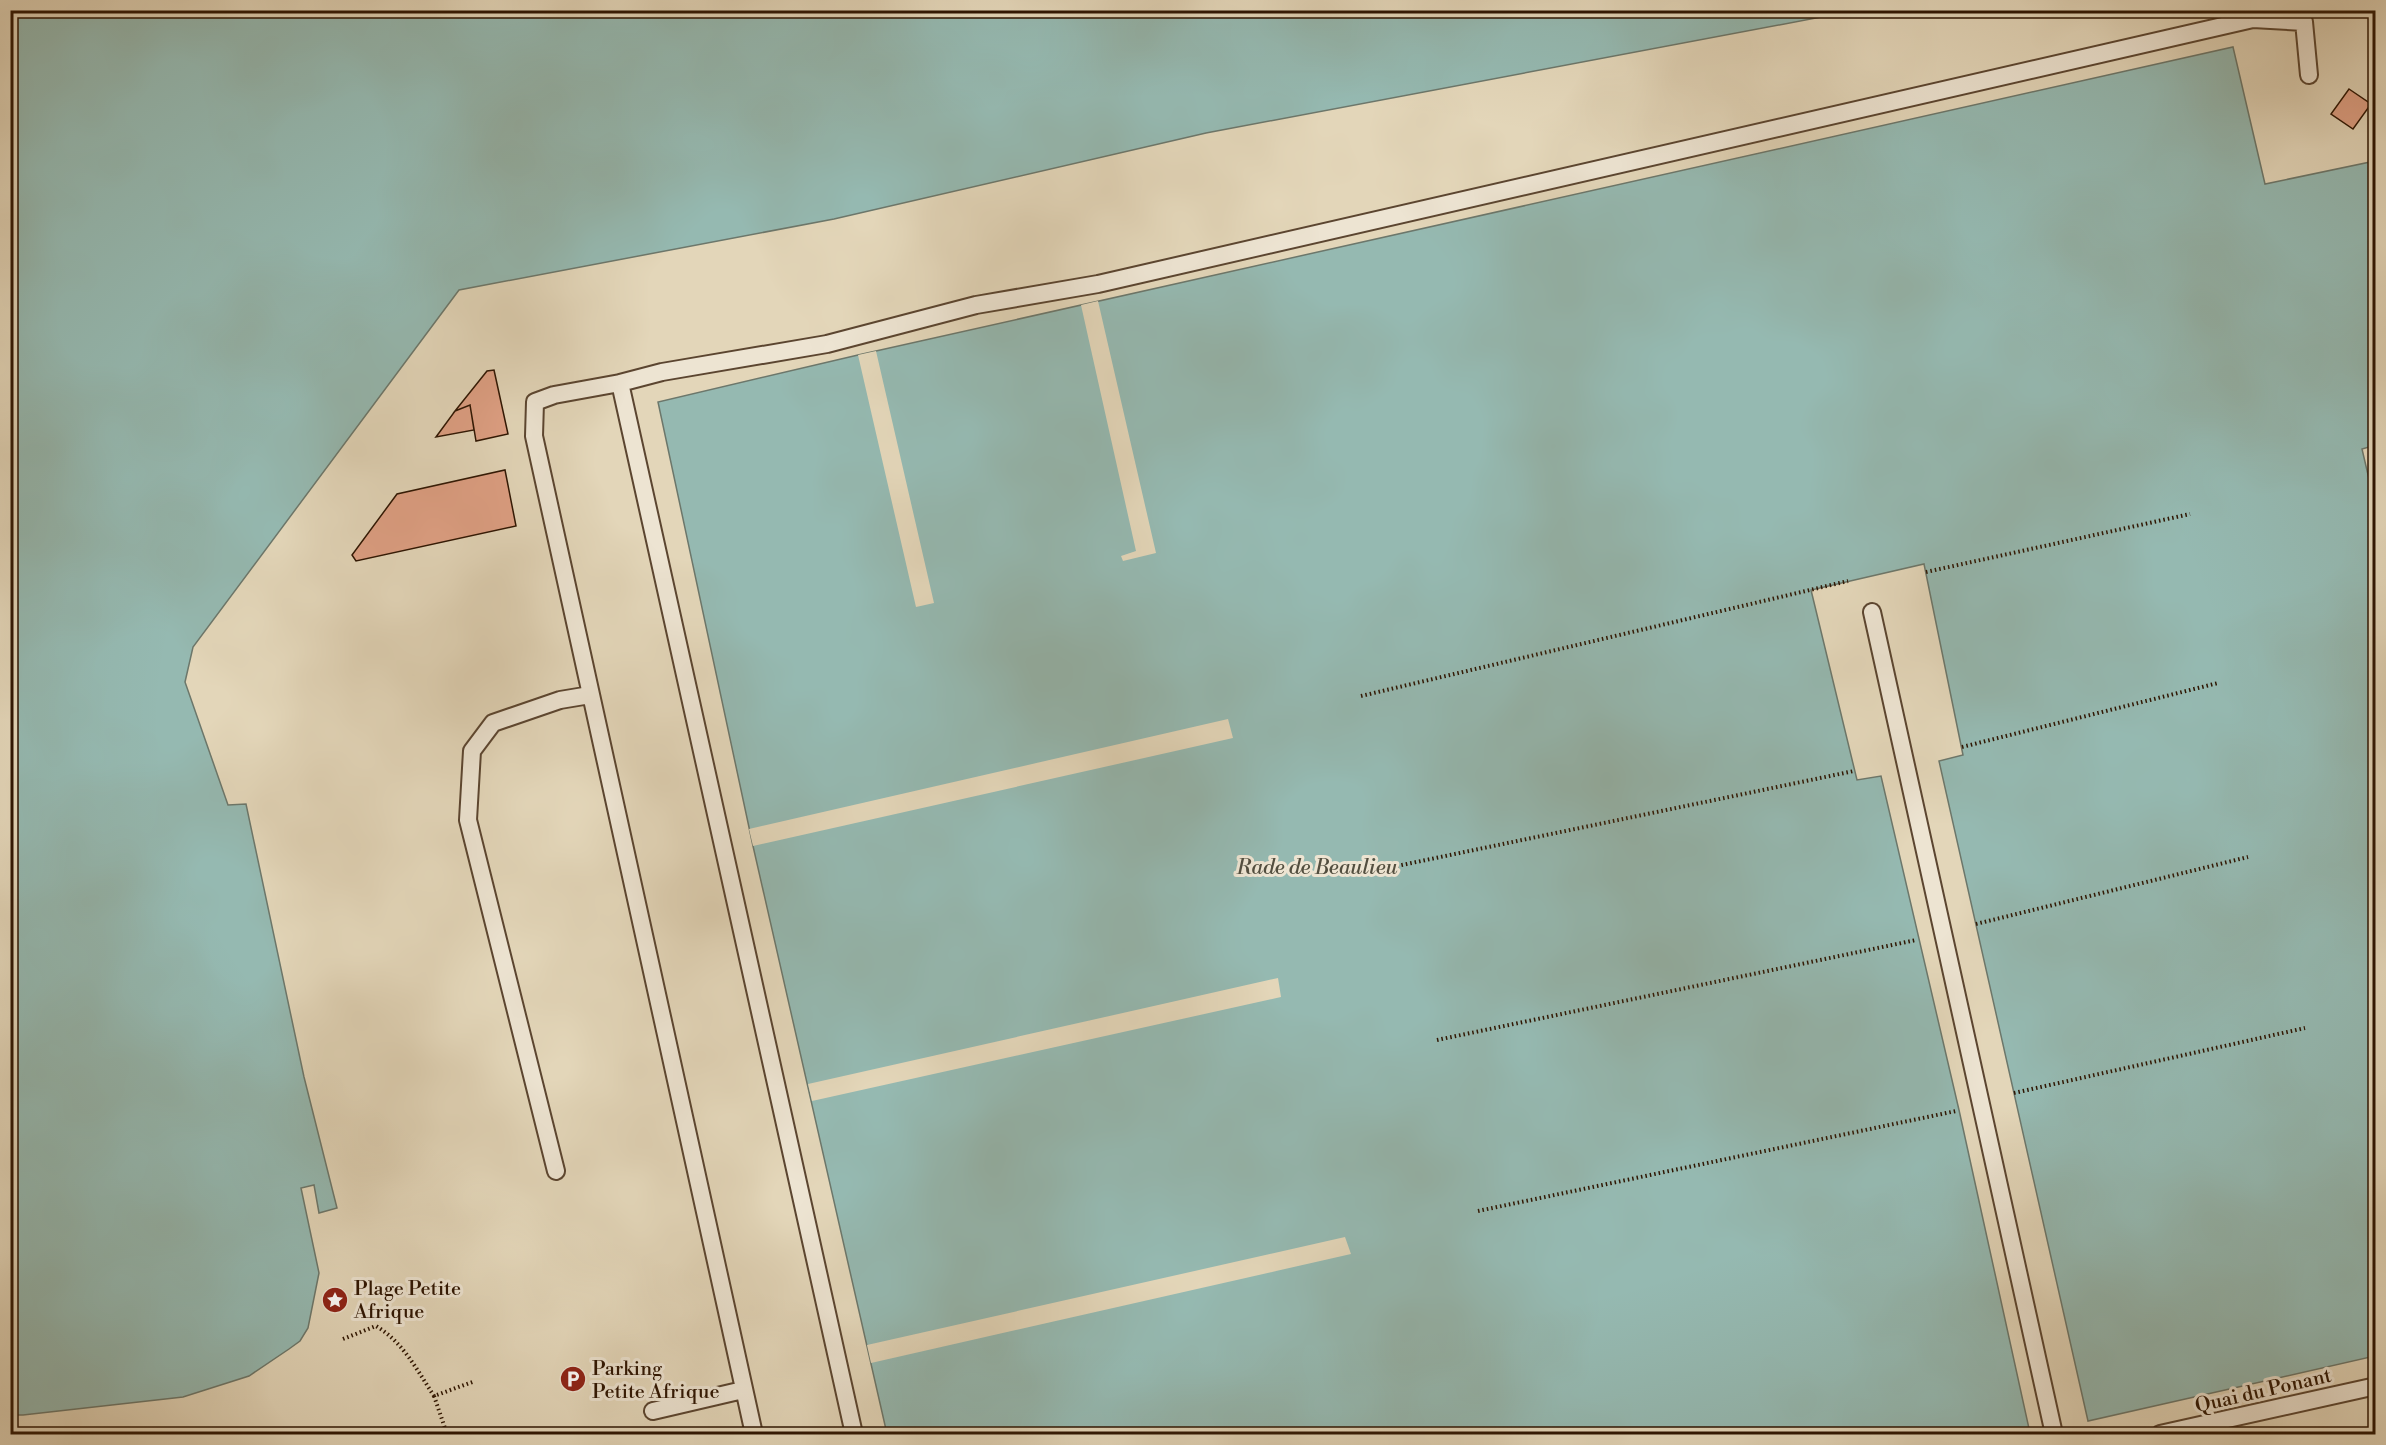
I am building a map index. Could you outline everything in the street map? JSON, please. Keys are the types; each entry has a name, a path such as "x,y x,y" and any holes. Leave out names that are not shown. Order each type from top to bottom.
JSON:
{"lane":[{"path":"754,1434 534,436 536,402 554,395 620,383 662,372 827,344 976,305 1098,284 2253,19 2304,22 2309,75"},
{"path":"620,383 854,1434"},
{"path":"1872,612 2054,1434"},
{"path":"556,1171 468,820 472,751 493,723 560,700 590,695"},
{"name":"Quai du Ponant","path":"2160,1434 2376,1386"},
{"path":"653,1412 743,1390"}],"path":[{"path":"1926,572 2190,514"},
{"path":"1360,696 1848,581"},
{"path":"1962,747 2218,683"},
{"path":"1397,866 1854,771"},
{"path":"1976,924 2248,857"},
{"path":"1437,1040 1919,939"},
{"path":"2014,1093 2305,1028"},
{"path":"1478,1211 1959,1110"},
{"path":"343,1339 376,1326 390,1334 406,1353 434,1396 447,1434"},
{"path":"434,1396 475,1381"}],"water":[{"path":"11,10 1853,11 1206,133 834,219 459,290 193,647 185,682 228,805 246,804 304,1077 337,1208 319,1213 314,1185 301,1188 319,1273 308,1328 300,1341 249,1376 183,1397 10,1415"},
{"name":"Rade de Beaulieu","path":"2233,47 2265,184 2375,161 2376,445 2362,449 2376,509 2375,1356 2088,1421 1939,761 1963,755 1924,564 1811,590 1857,780 1881,776 1959,1110 2030,1433 887,1434 753,846 658,402 858,355"}],"pier":[{"path":"1098,301 1156,553 1123,561 1121,556 1136,551 1081,305"},
{"path":"876,351 934,603 916,607 858,355"},
{"path":"1228,719 1233,738 753,846 749,829"},
{"path":"1278,978 1281,997 812,1101 808,1084"},
{"path":"1345,1237 1351,1254 871,1363 867,1345"}],"building":[{"path":"2349,89 2371,104 2353,129 2331,114"},
{"path":"494,370 508,434 476,441 470,405 455,411 487,371"},
{"path":"470,405 474,430 436,437 455,411"},
{"path":"505,470 516,526 356,561 352,555 397,494"}],"place":[{"name":"Plage Petite Afrique","path":"335,1300"},
{"name":"Parking Petite Afrique","path":"573,1379"}]}
